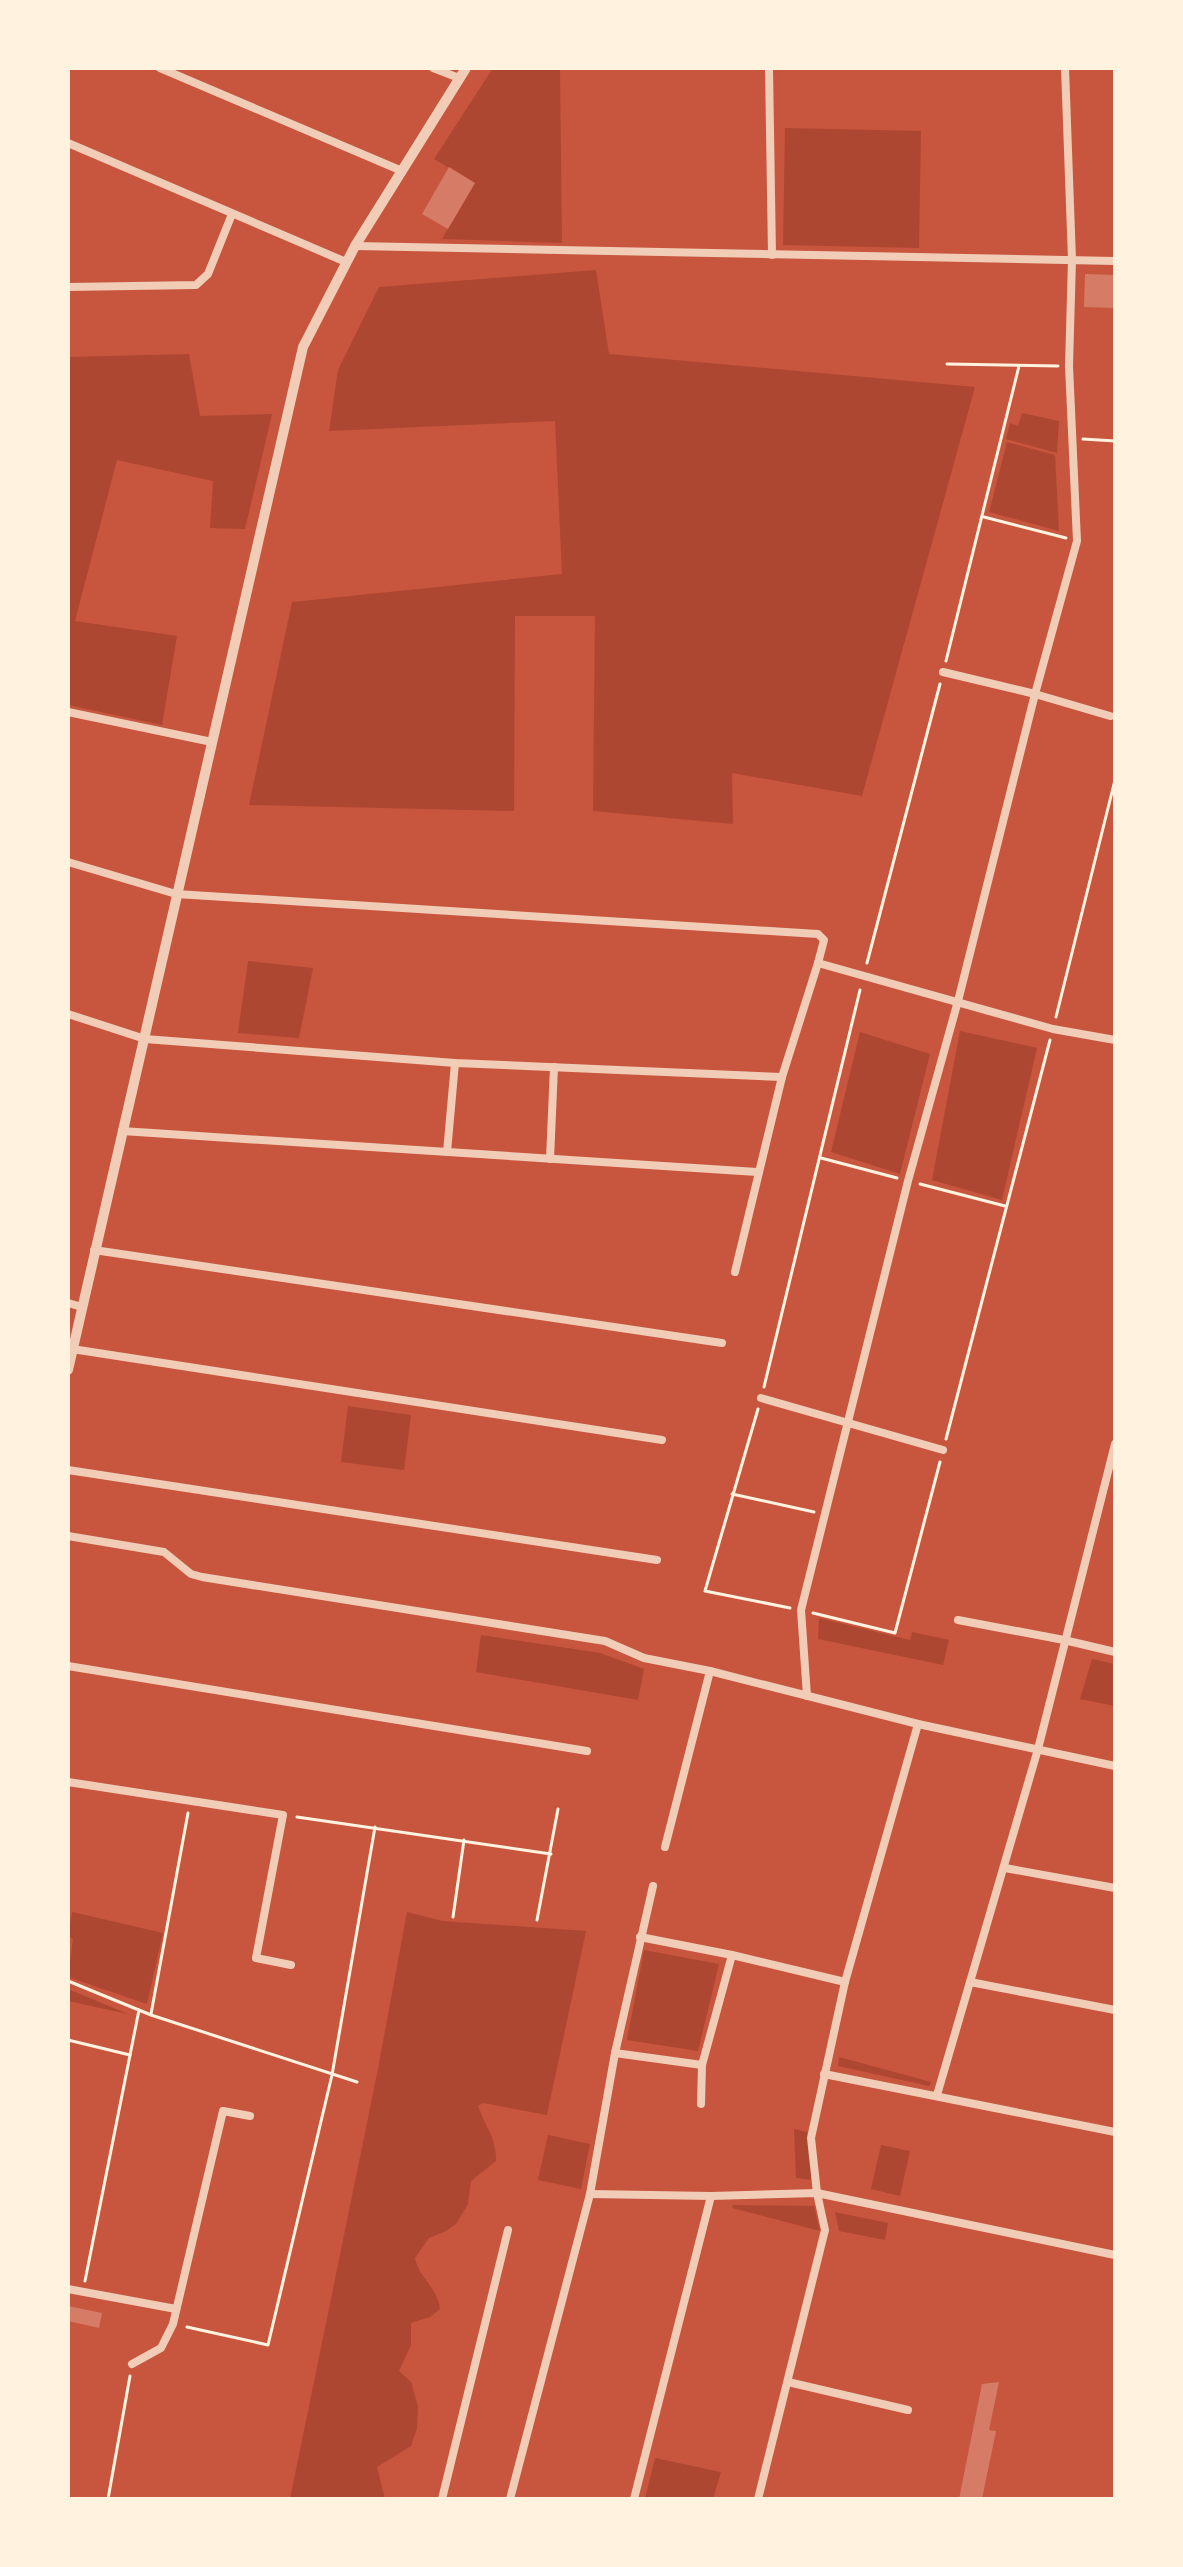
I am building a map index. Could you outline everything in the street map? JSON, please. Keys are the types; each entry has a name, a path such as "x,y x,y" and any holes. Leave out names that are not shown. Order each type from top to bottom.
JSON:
{"street":[{"path":"160,68 402,171"},
{"path":"68,1370 303,347 355,246 462,73 433,68"},
{"path":"769,68 772,255"},
{"path":"807,1696 801,1610 823,1514 1077,541 1069,366 1072,260 1065,68"},
{"path":"68,143 346,262"},
{"path":"68,287 196,285 208,274 232,214"},
{"path":"355,246 1115,261"},
{"path":"943,672 1110,716"},
{"path":"68,712 212,742"},
{"path":"68,862 176,894 818,934 824,940 782,1077 735,1272"},
{"path":"818,963 1053,1029 1115,1040"},
{"path":"68,1014 145,1039 455,1063 782,1077"},
{"path":"447,1152 455,1063"},
{"path":"550,1159 554,1067"},
{"path":"122,1131 757,1172"},
{"path":"94,1250 722,1343"},
{"path":"68,1303 82,1307"},
{"path":"72,1349 662,1440"},
{"path":"761,1398 943,1450"},
{"path":"937,2095 1038,1749 1115,1444"},
{"path":"68,1470 657,1560"},
{"path":"68,1536 164,1552 191,1574 202,1577 605,1641 644,1658 710,1671 918,1724 1115,1766"},
{"path":"958,1620 1115,1652"},
{"path":"68,1666 587,1751"},
{"path":"665,1847 710,1671"},
{"path":"758,2499 825,2230 811,2138 824,2074 845,1982 918,1724"},
{"path":"68,1782 283,1815 256,1958 291,1965"},
{"path":"1005,1868 1115,1888"},
{"path":"510,2499 590,2194 615,2053 653,1886"},
{"path":"640,1937 845,1982"},
{"path":"701,2104 702,2065 732,1955"},
{"path":"970,1982 1115,2010"},
{"path":"615,2053 702,2065"},
{"path":"824,2074 1115,2132"},
{"path":"132,2364 161,2348 173,2324 223,2111 250,2116"},
{"path":"590,2194 711,2196 817,2193 1115,2255"},
{"path":"634,2499 711,2196"},
{"path":"442,2499 508,2230"},
{"path":"68,2289 176,2309"},
{"path":"788,2382 908,2410"}],"path":[{"path":"947,364 1069,366"},
{"path":"1073,438 1115,441"},
{"path":"983,517 1077,541"},
{"path":"895,1633 1115,780"},
{"path":"732,1494 823,1514"},
{"path":"151,2015 190,1802"},
{"path":"537,1920 558,1809"},
{"path":"283,1815 551,1854"},
{"path":"173,2324 268,2345 332,2075 375,1827"},
{"path":"453,1917 464,1840"},
{"path":"68,1981 151,2015 357,2082"},
{"path":"83,2292 139,2010"},
{"path":"68,2040 130,2055"},
{"path":"108,2499 132,2364"}],"shaded area":[{"path":"493,68 560,68 562,243 442,239 474,183 434,159"},
{"path":"785,128 921,131 919,248 783,245"},
{"path":"596,270 609,354 975,387 862,796 732,773 733,824 593,811 595,616 515,616 514,811 249,805 292,602 562,574 555,421 329,431 338,370 379,287"},
{"path":"189,354 200,416 272,414 245,529 210,528 213,481 117,460 75,621 177,636 162,725 68,705 68,357"},
{"path":"1022,413 1059,421 1057,453 1006,439 1010,423 1018,426"},
{"path":"1007,442 1055,455 1059,531 989,512"},
{"path":"248,961 313,968 299,1038 238,1033"},
{"path":"960,1031 1037,1048 1002,1200 932,1180"},
{"path":"860,1032 930,1054 900,1174 831,1152"},
{"path":"348,1406 411,1415 404,1470 341,1462"},
{"path":"819,1618 910,1640 912,1632 949,1640 943,1665 818,1639"},
{"path":"481,1635 600,1653 644,1669 638,1700 476,1672"},
{"path":"1092,1659 1115,1664 1115,1706 1080,1699"},
{"path":"72,1912 163,1933 147,2004 68,1977 73,1939 68,1937"},
{"path":"407,1912 443,1921 586,1931 547,2115 483,2103 478,2106 493,2139 496,2161 471,2181 468,2204 456,2224 429,2238 415,2258 436,2295 440,2309 430,2317 411,2323 411,2345 399,2371 411,2382 418,2407 417,2428 411,2446 377,2467 385,2499 290,2499 377,2074"},
{"path":"644,1950 719,1964 698,2051 627,2040"},
{"path":"68,1989 128,2014 68,2001"},
{"path":"839,2057 931,2082 931,2084 838,2066"},
{"path":"794,2129 807,2132 812,2180 796,2178"},
{"path":"548,2135 590,2144 581,2189 538,2180"},
{"path":"881,2145 910,2151 900,2196 871,2189"},
{"path":"733,2205 814,2206 820,2231 732,2208"},
{"path":"835,2212 888,2223 885,2240 839,2231"},
{"path":"655,2458 721,2472 713,2499 645,2499"}],"building":[{"path":"449,167 475,183 448,229 422,214"},
{"path":"1085,274 1115,275 1115,308 1084,307"},
{"path":"68,2306 102,2313 99,2328 68,2321"},
{"path":"999,2382 989,2430 996,2431 982,2499 959,2499 982,2384"}]}
